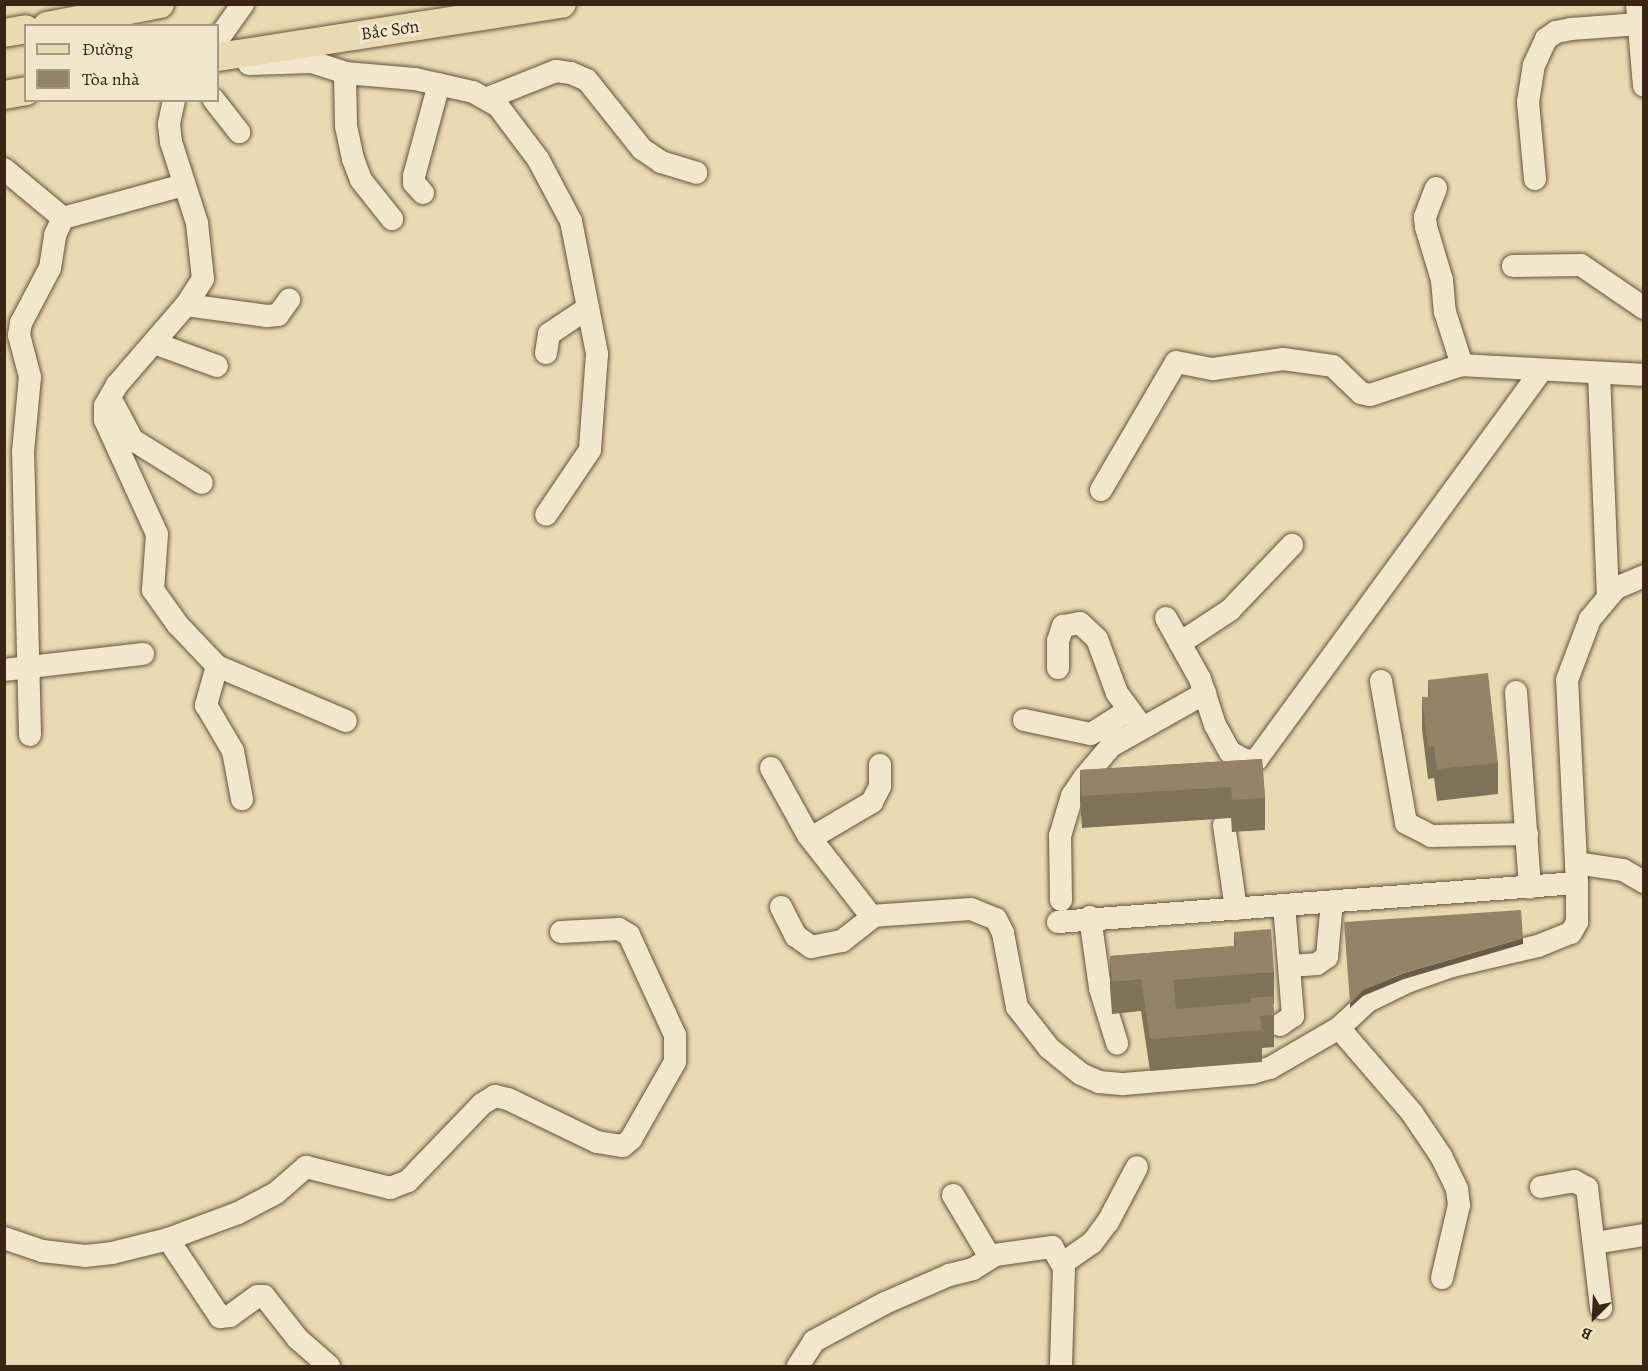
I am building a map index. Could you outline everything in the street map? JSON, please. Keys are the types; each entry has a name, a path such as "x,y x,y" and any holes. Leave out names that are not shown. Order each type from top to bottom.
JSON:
{"main road":[{"path":"57,24 160,4"},
{"name":"Bắc Sơn","path":"219,57 562,4"},
{"path":"4,33 24,29"},
{"path":"4,95 24,91"}],"street":[{"path":"219,38 243,4"},
{"path":"1535,179 1528,102 1534,65 1546,39 1556,32 1638,14 1644,86"},
{"path":"219,68 312,63 345,73 439,84 488,98 538,159 566,206 597,354 590,450 546,515"},
{"path":"488,98 556,71 571,73 587,80 642,149 661,162 696,173"},
{"path":"345,73 346,126 352,159 362,180 392,219"},
{"path":"423,194 414,183 414,176 439,84"},
{"path":"174,102 169,124 184,185 197,223 204,272 200,288 110,396 105,420 157,534 153,590 178,625 217,666 346,721"},
{"path":"216,102 239,132"},
{"path":"4,169 63,218"},
{"path":"4,340 21,323 50,268 55,235 63,218 184,185"},
{"path":"1436,188 1425,217 1426,226 1442,280 1445,312 1462,365"},
{"path":"1513,266 1581,265 1644,308"},
{"path":"186,305 267,316 278,315 290,300"},
{"path":"546,353 549,334 588,308"},
{"path":"21,323 19,335 30,377 23,452 30,735"},
{"path":"154,343 217,366"},
{"path":"1101,490 1176,362 1214,369 1283,359 1333,366 1362,393 1370,395 1462,365 1644,375"},
{"path":"1166,618 1204,693 1230,752 1246,761 1265,752 1541,371"},
{"path":"1599,374 1608,595"},
{"path":"110,396 133,440 202,483"},
{"path":"1180,643 1230,610 1292,545"},
{"path":"781,907 796,936 811,947 842,941 873,917 971,909 988,913 1003,933 1012,995 1021,1014 1068,1066 1099,1082 1214,1079 1270,1068 1339,1028 1368,1001 1407,982 1565,937 1577,922 1567,680 1590,619 1608,595 1627,581 1644,576"},
{"path":"1058,669 1058,640 1063,626 1080,623 1097,639 1111,682 1136,718"},
{"path":"4,670 143,654"},
{"path":"217,666 206,705 233,751 242,799"},
{"path":"1381,681 1406,823 1421,833 1438,837 1527,834"},
{"path":"1516,692 1530,886"},
{"path":"1024,720 1091,734 1204,693"},
{"path":"1061,900 1060,836 1072,796 1136,718"},
{"path":"811,838 872,802 880,786 880,765"},
{"path":"771,768 811,838 873,917"},
{"path":"1224,825 1236,909"},
{"path":"1058,922 1090,917 1236,909 1530,886 1576,873 1623,870 1644,882"},
{"path":"1290,966 1317,964 1327,957 1332,901"},
{"path":"1280,1025 1293,1016 1284,905"},
{"path":"1090,917 1100,988 1117,1043"},
{"path":"4,1238 42,1251 85,1256 168,1239 248,1208 276,1193 306,1167 376,1188 399,1185 495,1096 508,1099 597,1142 623,1146 631,1139 675,1062 675,1035 629,935 619,929 561,932"},
{"path":"1339,1028 1412,1113 1441,1156 1457,1189 1459,1205 1442,1278"},
{"path":"1063,1263 1092,1243 1108,1222 1137,1167"},
{"path":"1541,1186 1574,1181 1587,1188 1601,1308"},
{"path":"953,1195 990,1257"},
{"path":"1595,1243 1644,1235"},
{"path":"168,1239 220,1317 230,1316 264,1296 298,1339 329,1366"},
{"path":"798,1366 808,1347 824,1335 938,1279 973,1269 990,1257 1052,1247 1063,1263 1060,1366"}],"building":[{"path":"1488,673 1498,763 1437,769 1434,746 1428,747 1422,697 1430,697 1428,680"},
{"path":"1262,759 1265,798 1232,800 1231,787 1082,796 1080,770"},
{"path":"1521,910 1523,938 1404,973 1363,990 1350,1003 1344,922"},
{"path":"1271,929 1274,972 1173,980 1176,1009 1251,1003 1251,998 1273,996 1274,1015 1260,1016 1262,1030 1150,1039 1141,979 1112,982 1110,956 1236,946 1234,932"}]}
